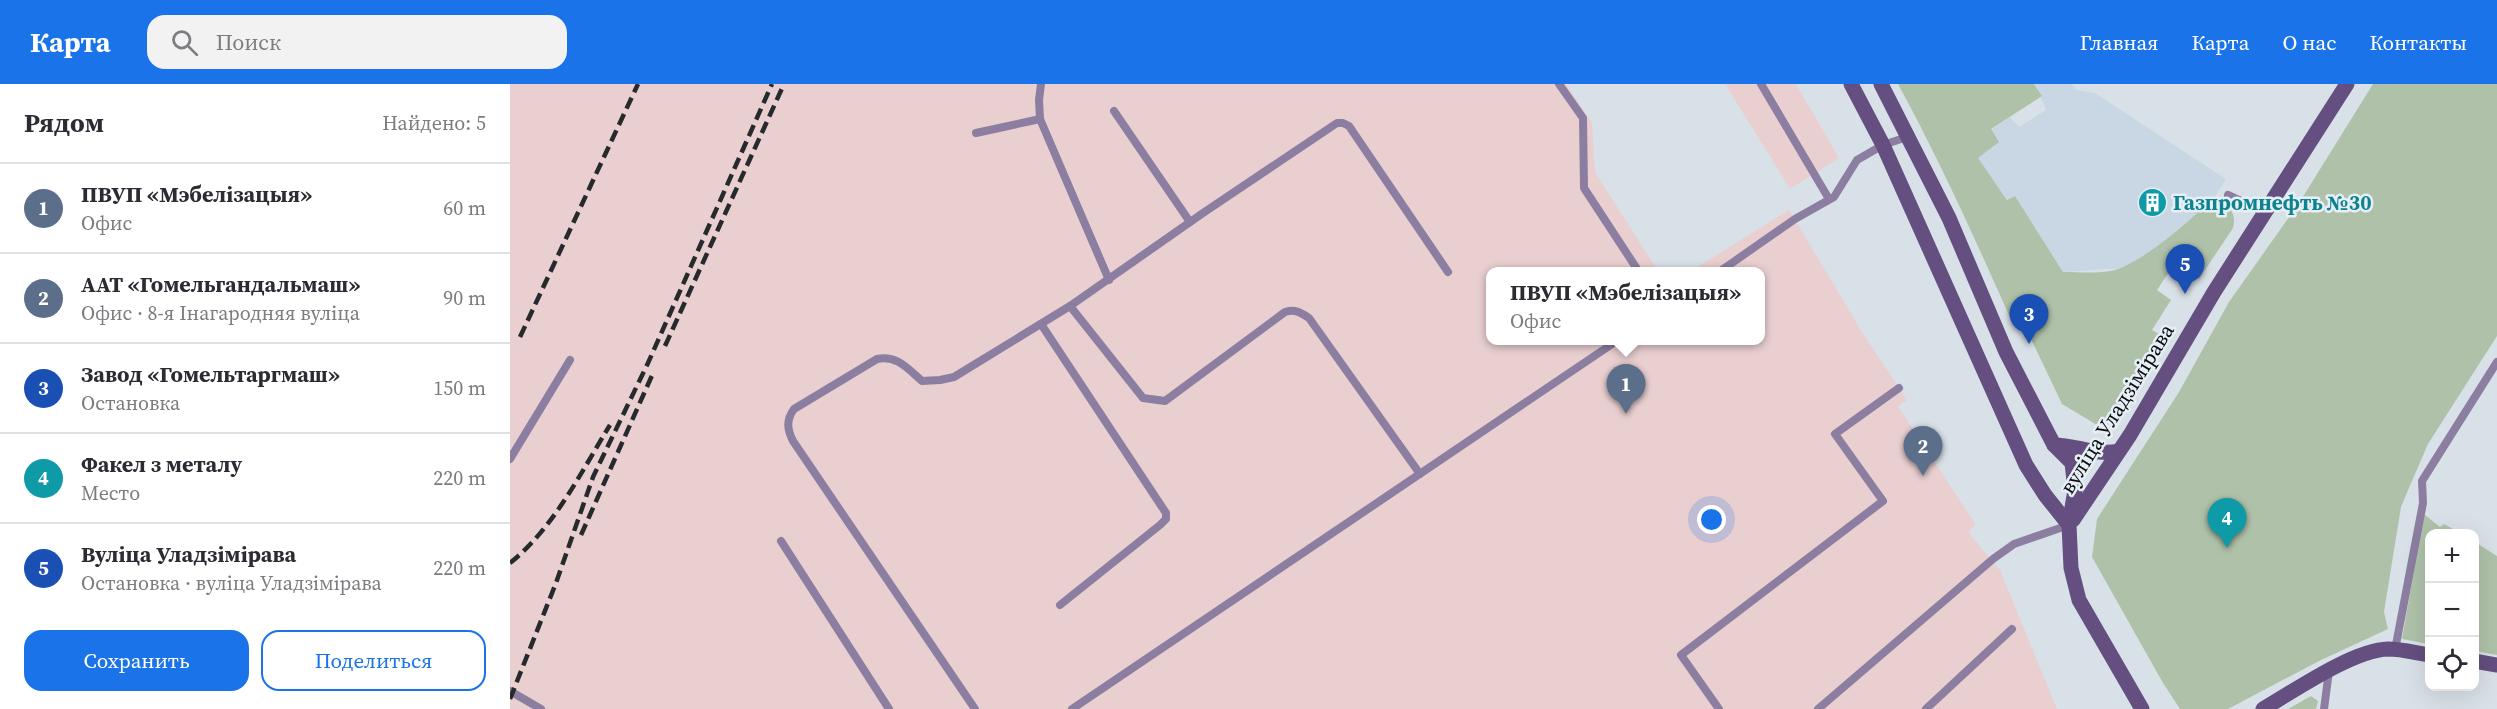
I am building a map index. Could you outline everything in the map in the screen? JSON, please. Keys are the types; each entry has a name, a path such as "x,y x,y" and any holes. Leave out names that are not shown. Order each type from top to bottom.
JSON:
{"main road":[{"path":"1851,84 1883,145 1940,268 2026,465 2045,495 2069,525"},
{"path":"1881,84 1949,218 2007,352 2054,445 2072,463 2075,490 2069,525"},
{"name":"вуліца Уладзімірава","path":"2142,709 2079,600 2071,568 2069,525 2119,451 2214,292 2347,84"},
{"path":"2054,445 2072,445 2100,453 2119,451"},
{"path":"2263,709 2329,671 2376,651 2396,650 2425,654"},
{"path":"2479,663 2497,665"}],"lane":[{"path":"1041,84 1040,119 1108,280"},
{"path":"1559,84 1583,118 1584,188 1636,267"},
{"path":"1761,84 1829,199"},
{"path":"1114,111 1190,222"},
{"path":"976,133 1040,119"},
{"path":"975,709 793,441 788,431 789,417 794,409 877,359 888,357 899,361 922,381 954,377 1071,306 1337,123 1349,126 1448,273"},
{"path":"1726,267 1795,219 1834,197 1857,160 1883,145 1907,137"},
{"path":"2228,195 2256,208 2264,215"},
{"path":"1071,306 1143,398 1153,401 1165,400 1285,312 1292,310 1300,312 1309,318 1420,474"},
{"path":"1041,324 1166,513 1166,519 1160,525 1060,605"},
{"path":"1072,709 1611,345"},
{"path":"510,459 570,360"},
{"path":"2396,650 2423,503 2422,481 2497,362"},
{"path":"1719,709 1681,655 1883,501 1835,434 1899,388"},
{"path":"1818,709 1993,559 2014,544 2069,525"},
{"path":"781,541 889,709"},
{"path":"1926,709 2012,629"},
{"path":"2324,709 2329,671"},
{"path":"510,692 541,709"}],"shaded area":[{"path":"510,84 1566,84 1592,123 1595,172 1655,267 1486,267 1486,345 1765,345 1765,267 1697,267 1789,210 1864,335 1907,400 1898,406 1976,525 1968,532 2000,570 2057,709 510,709"},
{"path":"1725,84 1796,84 1839,158 1790,189"},
{"path":"2035,84 2072,84 2076,90 2095,93 2226,179 2209,207 2141,267 2063,272 2015,196 2008,200 1977,158 1999,142 1991,130 2010,117 2019,127 2046,110"}],"green space":[{"path":"1898,84 2034,84 2042,96 1991,129 1999,142 1978,158 2007,200 2015,196 2063,272 2115,270 2150,251 2206,205 2224,204 2231,211 2233,228 2199,279 2175,263 2157,290 2171,300 2152,330 2164,337 2112,420 2102,428 2062,404 2021,318 2012,322 1943,172"},
{"path":"2373,84 2497,84 2497,336 2428,444 2401,507 2384,612 2388,629 2319,661 2228,709 2180,709 2092,557 2097,519 2179,392 2229,302 2299,203"},
{"path":"2424,514 2440,527 2444,524 2453,529 2425,529 2425,643 2402,639"},
{"path":"2479,545 2497,556 2497,655 2479,652"},
{"path":"2311,696 2318,701 2316,709 2288,709"}],"railway":[{"path":"520,337 638,84"},
{"path":"510,699 556,583 593,477 648,363 772,84"},
{"path":"665,346 784,84"},
{"path":"581,535 654,371"},
{"path":"510,563 526,549 553,516 610,425"}],"place":[{"name":"Газпромнефть №30","path":"2152,203"},
{"name":"Вуліца Уладзімірава","path":"2185,294"},
{"name":"Завод «Гомельтаргмаш»","path":"2029,344"},
{"name":"ПВУП «Мэбелізацыя»","path":"1626,414"},
{"name":"ААТ «Гомельгандальмаш»","path":"1923,476"},
{"name":"Факел з металу","path":"2227,548"}]}
